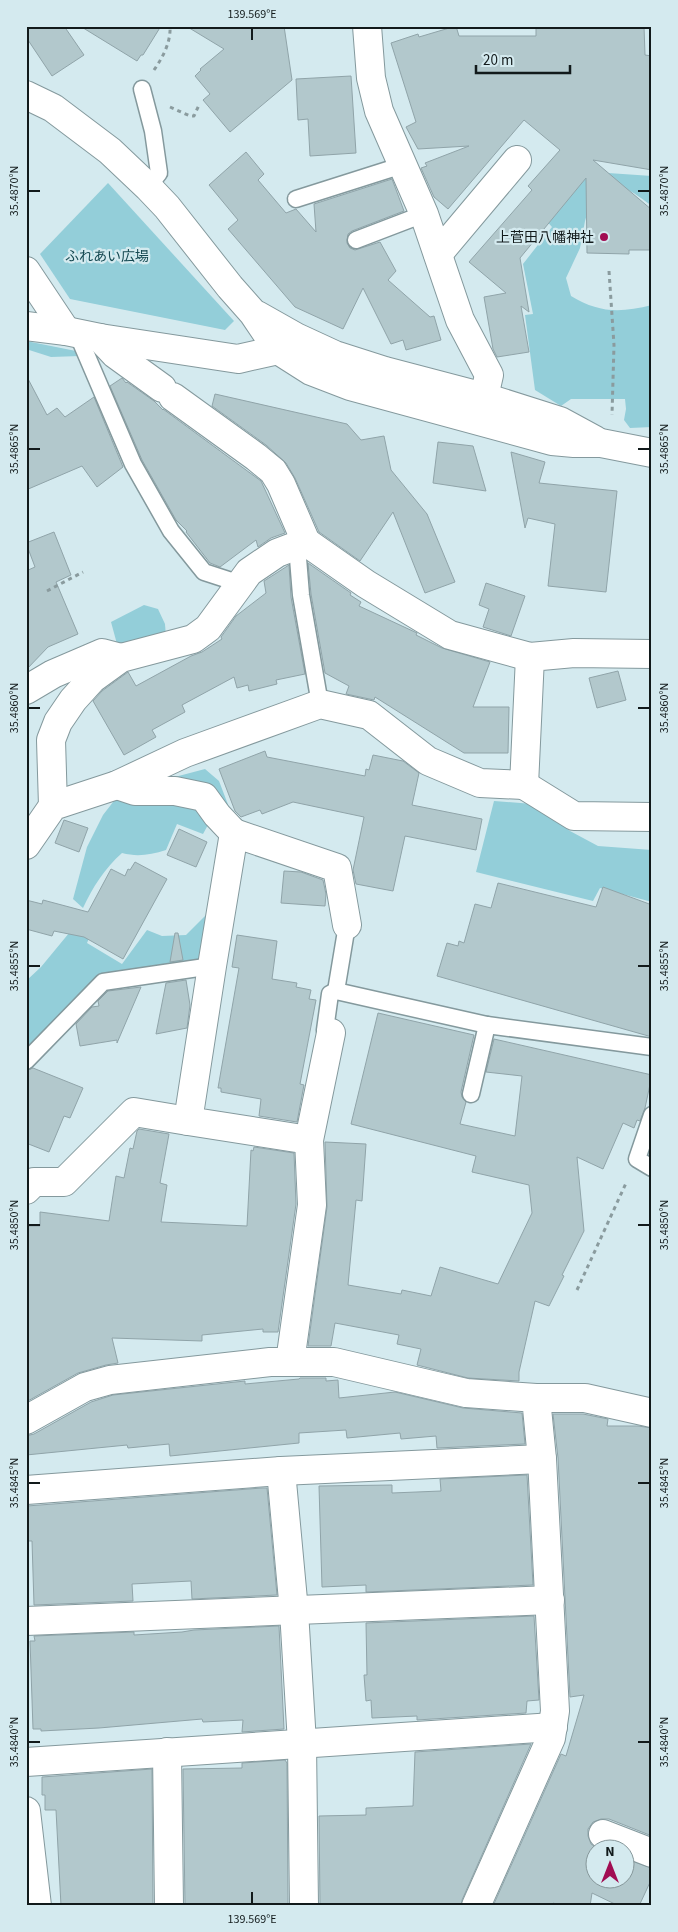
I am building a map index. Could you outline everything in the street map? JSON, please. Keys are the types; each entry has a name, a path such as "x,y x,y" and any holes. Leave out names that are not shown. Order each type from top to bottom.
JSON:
{"street":[{"path":"367,26 372,78 379,111 424,214 460,320 489,375 484,397"},
{"path":"26,95 53,108 110,151 148,187 167,207 253,313 278,350 311,371 350,386 552,441 574,443 606,432"},
{"path":"438,254 517,160"},
{"path":"26,271 81,334 115,354 273,471 281,484 301,544 366,584 450,635 530,657 574,653 652,654"},
{"path":"253,313 296,337 335,355 385,371 484,397 560,422 606,432 652,453"},
{"path":"26,326 238,359 278,350"},
{"path":"26,845 53,806 51,740 58,722 73,700 92,680 121,658 193,639 208,628 249,572 277,553 301,544"},
{"path":"26,690 53,674 102,653 121,658"},
{"path":"524,786 530,657"},
{"path":"53,806 117,785 185,753 320,704 368,715 428,761 480,783 524,786 574,816 652,817"},
{"path":"117,785 135,791 175,791 204,797 217,815 234,833 337,868 346,924"},
{"path":"188,1122 234,833"},
{"path":"290,1362 312,1205 309,1140 331,1032"},
{"path":"26,1190 34,1182 64,1182 134,1112 309,1140"},
{"path":"26,1420 85,1387 110,1380 270,1362 334,1362 466,1393 536,1398 586,1398 652,1413"},
{"path":"476,1906 551,1738 555,1711 542,1458 536,1398"},
{"path":"26,1490 281,1472 542,1458"},
{"path":"281,1472 294,1610 302,1743 304,1906"},
{"path":"26,1621 550,1600"},
{"path":"26,1762 553,1727"},
{"path":"167,1752 169,1906"},
{"path":"26,1811 38,1906"},
{"path":"603,1834 652,1853"}],"lane":[{"path":"142,89 150,118 159,173 148,187"},
{"path":"296,199 403,165"},
{"path":"356,240 424,214"},
{"path":"81,334 133,464 171,531 204,572 241,584"},
{"path":"301,544 301,595 320,704"},
{"path":"336,991 346,924"},
{"path":"26,1060 103,982 212,966"},
{"path":"331,1032 325,1030 330,994 336,991 487,1025 652,1046"},
{"path":"471,1094 487,1025"},
{"path":"652,1114 637,1159 652,1168"}],"path":[{"path":"142,89 161,60 170,36 170,26"},
{"path":"150,118 172,106 190,116 194,116 199,105"},
{"path":"606,432 614,346 609,270"},
{"path":"47,591 83,572"},
{"path":"577,1290 637,1159"}],"green space":[{"path":"590,158 608,173 652,176 652,206 625,189 613,188 594,192 585,221 580,248 566,278 571,296 591,306 620,310 652,305 652,427 630,428 624,420 625,399 571,399 561,406 535,390 525,315 533,314 523,264 552,227 544,218"},
{"name":"ふれあい広場","path":"108,183 234,321 225,330 70,299 40,254"},
{"path":"26,341 76,351 80,356 51,357 26,349"},
{"path":"144,605 158,609 165,624 166,637 126,648 117,644 111,622"},
{"path":"205,769 219,781 232,815 209,823 203,834 177,824 166,850 144,855 122,853 100,879 83,908 73,899 87,847 103,815 117,797 171,778"},
{"path":"494,801 533,804 570,831 598,846 652,850 652,902 600,888 593,901 476,872"},
{"path":"215,906 205,959 99,976 26,1055 26,981 41,967 79,921 92,931 87,943 122,964 147,930 162,936 186,935"}],"building":[{"path":"26,26 64,26 84,55 52,76 26,37"},
{"path":"80,26 161,26 143,55 137,61"},
{"path":"186,26 284,26 292,80 230,132 203,100 210,94 195,76 200,69 224,49"},
{"path":"456,26 459,36 536,36 536,26 644,26 645,55 652,56 652,170 593,160 652,210 652,250 629,250 629,254 587,253 586,178 520,258 529,312 521,306 529,352 497,357 493,349 484,297 506,293 469,262 532,190 528,186 560,150 524,120 448,209 434,197 421,168 427,166 425,163 469,146 418,149 406,127 416,122 391,43 418,34 419,37"},
{"path":"351,76 356,153 310,156 308,119 298,120 296,79"},
{"path":"246,152 264,174 258,180 286,213 296,209 316,232 314,204 392,179 404,211 352,231 348,234 347,243 350,248 355,250 380,242 396,271 388,280 430,317 434,316 441,340 406,350 403,340 391,344 363,288 343,329 295,307 228,229 238,220 209,185"},
{"path":"26,375 47,415 57,408 65,417 94,397 123,467 97,487 82,466 26,490"},
{"path":"122,378 126,383 154,401 163,410 261,481 285,533 271,538 258,547 256,540 220,567 210,563 187,531 176,520 142,460 110,386"},
{"path":"215,394 347,424 361,440 384,436 391,470 427,514 455,582 425,593 393,512 360,561 319,532 295,478 286,463 266,445 212,406"},
{"path":"438,442 473,446 486,491 433,483"},
{"path":"511,452 545,462 539,483 617,491 606,592 548,586 555,524 528,518 525,528"},
{"path":"54,532 71,575 56,582 78,634 48,647 26,670 26,571 35,567 26,543"},
{"path":"308,563 351,593 350,595 361,602 359,606 417,633 416,635 442,648 490,662 473,707 509,707 508,753 464,753 375,697 374,700 346,694 349,686 325,673 311,594"},
{"path":"289,565 291,597 305,674 276,680 277,684 249,691 248,685 237,688 234,677 182,705 185,712 152,730 156,737 124,755 93,701 102,691 128,672 136,686 202,652 222,639 221,637 236,616 266,593 264,581"},
{"path":"486,583 525,596 511,636 483,627 489,609 479,605"},
{"path":"618,671 626,700 597,708 589,678"},
{"path":"265,751 267,757 365,776 366,769 369,770 373,755 403,761 419,773 412,805 482,819 476,850 405,836 393,891 356,884 353,870 364,817 293,802 262,814 260,810 241,817 235,811 219,769"},
{"path":"64,820 88,828 79,852 55,843"},
{"path":"179,829 207,842 196,867 167,855"},
{"path":"135,862 167,879 123,959 84,937 54,931 52,936 26,929 26,900 42,904 43,900 88,912 111,869 125,876 128,869 130,870"},
{"path":"284,871 301,872 323,880 326,894 325,906 281,903"},
{"path":"498,883 596,907 603,887 652,905 652,1037 437,976 447,943 458,946 459,941 464,943 475,904 491,908"},
{"path":"175,933 178,933 183,960 170,962"},
{"path":"237,935 277,941 272,979 297,983 296,987 311,990 309,999 316,1000 300,1084 304,1085 297,1122 259,1116 261,1099 221,1092 221,1088 218,1088 239,968 232,967"},
{"path":"186,980 190,1005 187,1028 156,1034 166,983"},
{"path":"141,987 117,1043 117,1040 80,1046 76,1024 92,1007 99,1006 98,1001 108,991"},
{"path":"378,1013 474,1035 461,1092 466,1102 460,1124 515,1136 522,1076 486,1072 494,1039 652,1075 645,1108 640,1121 637,1120 634,1128 623,1123 603,1169 577,1157 584,1231 549,1306 535,1301 519,1372 519,1381 468,1378 417,1365 421,1349 397,1344 399,1335 335,1323 331,1346 308,1346 327,1207 325,1142 366,1144 362,1201 356,1200 348,1285 401,1294 402,1290 431,1296 440,1267 498,1284 532,1213 529,1185 472,1172 476,1156 351,1124"},
{"path":"33,1068 83,1088 70,1118 64,1116 49,1152 26,1143 26,1071"},
{"path":"139,1129 169,1134 160,1183 167,1185 161,1222 247,1226 251,1150 253,1151 254,1147 294,1153 296,1204 278,1332 263,1332 263,1329 202,1335 202,1341 112,1338 118,1363 78,1373 26,1402 26,1226 40,1226 40,1212 109,1221 116,1176 124,1178 130,1148 133,1149"},
{"path":"300,1378 326,1378 326,1381 338,1380 339,1398 395,1392 463,1408 522,1413 525,1444 437,1448 436,1436 401,1439 400,1433 347,1438 346,1430 299,1433 299,1443 170,1456 169,1444 128,1448 127,1445 26,1455 26,1436 34,1434 91,1402 113,1395 245,1381 245,1384"},
{"path":"553,1414 583,1414 608,1419 607,1426 652,1428 652,1836 609,1819 601,1819 593,1822 588,1829 590,1840 586,1840 586,1890 636,1890 636,1862 652,1868 652,1878 639,1906 619,1906 592,1893 590,1906 563,1906 553,1903 552,1906 493,1906 561,1754 566,1756 584,1695 570,1697 558,1458"},
{"path":"527,1475 533,1585 366,1592 366,1585 322,1587 319,1486 392,1485 392,1493 441,1491 440,1479"},
{"path":"267,1488 277,1595 192,1599 191,1581 132,1584 133,1601 34,1605 32,1541 28,1541 27,1506"},
{"path":"534,1616 539,1700 527,1701 526,1713 417,1720 417,1716 372,1718 371,1700 366,1701 364,1675 367,1675 366,1623"},
{"path":"279,1626 284,1729 242,1732 243,1720 203,1722 202,1719 99,1728 41,1731 41,1729 33,1729 30,1641 35,1641 34,1636 134,1632 134,1635"},
{"path":"531,1744 461,1906 320,1906 319,1816 366,1815 366,1808 413,1806 415,1752"},
{"path":"285,1760 287,1763 288,1906 185,1906 183,1769 242,1768 242,1763"},
{"path":"152,1769 153,1906 61,1906 56,1810 45,1810 45,1795 42,1795 42,1777"}],"place":[{"name":"上菅田八幡神社","path":"604,237"}]}
